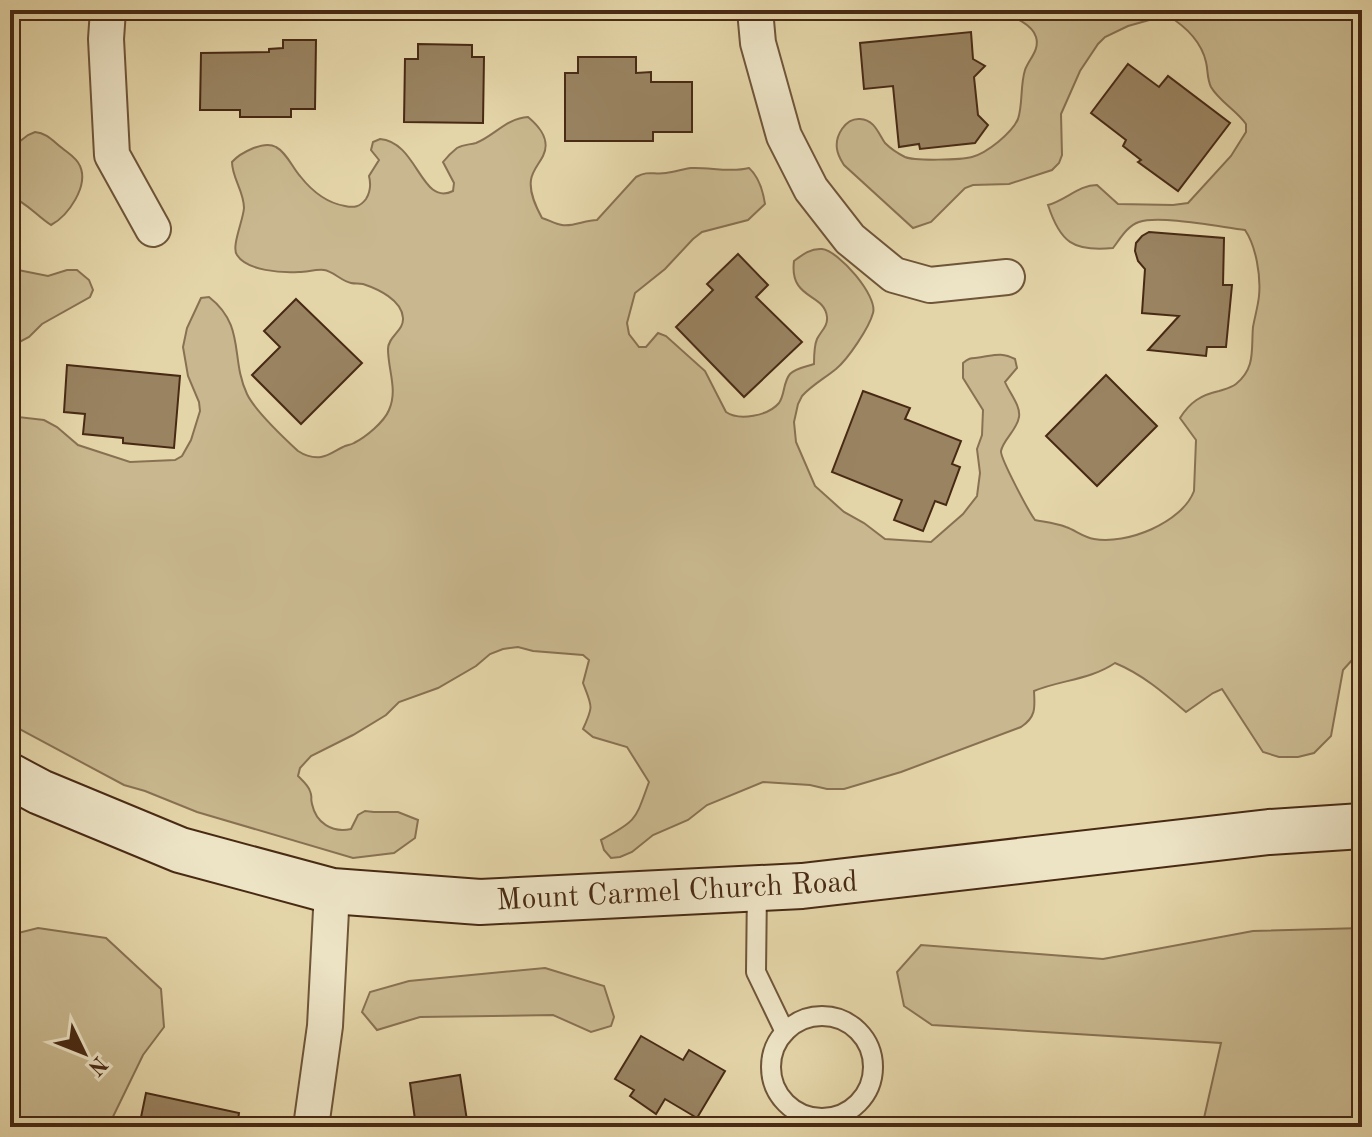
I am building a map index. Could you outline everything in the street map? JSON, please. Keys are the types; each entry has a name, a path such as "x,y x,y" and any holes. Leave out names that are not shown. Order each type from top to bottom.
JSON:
{"main road":[{"name":"Mount Carmel Church Road","path":"10,776 40,792 180,850 332,891 480,902 802,886 1269,832 1362,826"}],"street":[{"path":"108,10 106,39 112,155 153,229"},
{"path":"755,10 758,43 784,136 811,189 850,239 894,275 930,285 1007,277"},
{"path":"311,1127 325,1026 332,891"}],"lane":[{"path":"757,888 756,972 785,1032"},
{"path":"816,1016 833,1017 850,1024 871,1052 873,1069 869,1086 861,1100 848,1111 833,1117 801,1115 787,1106 776,1093 770,1061 775,1045 785,1032 799,1021 816,1016"}],"shaded area":[{"path":"997,10 1362,10 1362,649 1343,670 1331,736 1314,753 1279,757 1263,752 1222,689 1186,712 1144,678 1115,663 1095,673 1034,691 1034,712 1021,727 901,772 844,789 763,782 707,805 688,820 653,835 632,852 611,858 601,840 634,818 649,782 627,747 593,737 583,729 590,710 583,683 589,660 583,655 518,647 490,654 438,688 399,702 386,715 311,756 300,768 298,776 309,789 314,811 331,828 351,829 358,815 365,811 398,812 418,820 415,838 394,853 353,858 197,812 124,785 10,724 10,416 44,420 78,445 130,462 175,460 182,456 191,440 200,411 188,376 183,347 187,328 201,298 209,297 221,308 233,331 242,381 251,401 298,451 314,457 330,454 364,437 387,415 393,387 389,344 403,323 402,312 394,301 375,289 347,282 327,271 265,270 249,265 237,255 236,240 244,208 232,162 259,146 276,147 320,195 332,202 354,207 368,196 369,176 379,160 371,150 373,142 380,139 393,143 403,151 433,190 442,193 453,191 454,183 443,162 453,151 483,140 514,120 528,117 540,130 546,145 532,177 534,200 542,218 566,225 597,220 640,175 691,168 749,168 760,184 765,204 748,220 702,232 665,269 635,293 627,323 629,334 639,347 646,347 658,333 666,336 705,371 726,412 746,417 768,411 779,403 790,374 814,364 816,342 827,317 825,309 797,283 794,261 810,251 822,249 838,257 856,275 873,305 871,319 858,343 841,364 802,396 794,422 796,442 815,486 844,512 885,539 931,542 963,514 977,496 980,473 977,449 982,435 983,410 963,378 963,363 970,359 1006,355 1015,359 1017,368 1005,382 1017,404 1019,417 1001,451 1015,485 1035,520 1062,526 1090,538 1107,540 1137,535 1166,522 1188,502 1194,491 1196,440 1180,418 1196,400 1236,384 1250,365 1259,288 1252,244 1245,230 1149,220 1135,224 1113,248 1088,248 1078,246 1063,236 1048,205 1084,187 1097,185 1118,204 1188,203 1231,156 1246,132 1246,124 1211,87 1200,47 1180,24 1167,15 1128,26 1105,37 1080,71 1061,114 1062,155 1052,170 1009,184 965,188 931,222 913,228 844,165 837,149 839,134 850,121 865,120 873,124 892,149 905,157 918,159 972,157 998,142 1018,119 1023,76 1037,42 1034,32 1025,24"},
{"path":"35,132 46,136 72,156 79,163 82,174 75,200 64,215 51,225 10,196 10,149"},
{"path":"18,270 48,276 77,270 89,280 93,290 90,297 42,324 29,337 10,347 17,309 10,273"},
{"path":"38,928 106,938 161,989 164,1027 143,1055 108,1127 10,1127 10,935"},
{"path":"1362,928 1362,1127 1202,1127 1221,1043 932,1025 904,1006 897,972 921,945 1103,959 1253,931"},
{"path":"545,968 604,986 614,1017 611,1026 591,1032 553,1015 420,1017 377,1030 362,1012 370,992 409,981"}],"building":[{"path":"971,32 973,59 985,66 974,77 978,115 988,125 975,143 920,149 919,144 899,147 893,86 864,89 860,43"},
{"path":"283,40 316,40 315,109 291,109 291,117 240,117 240,110 200,110 201,53 269,52 269,49 283,48"},
{"path":"418,44 472,45 472,57 484,57 483,123 404,122 405,59 418,59"},
{"path":"578,57 636,57 636,73 651,72 651,82 692,82 692,132 653,132 653,141 565,141 565,73 578,73"},
{"path":"1128,64 1159,87 1168,76 1230,123 1178,191 1138,162 1141,160 1123,146 1126,140 1091,113"},
{"path":"1149,232 1224,238 1223,285 1232,285 1226,347 1207,347 1206,356 1148,350 1179,316 1142,313 1145,269 1135,251 1136,243"},
{"path":"738,254 768,285 756,297 802,342 744,397 676,327 713,290 707,284"},
{"path":"296,299 362,363 301,424 252,375 280,347 264,331"},
{"path":"67,365 180,376 174,448 123,443 123,438 83,434 85,414 64,412"},
{"path":"1106,375 1157,426 1097,486 1046,436"},
{"path":"863,391 910,408 905,419 961,441 952,464 960,467 946,505 935,501 923,531 894,520 902,500 832,472"},
{"path":"641,1036 683,1060 689,1050 725,1071 697,1118 665,1099 656,1114 630,1096 634,1090 615,1079"},
{"path":"460,1075 468,1127 416,1127 410,1083"},
{"path":"146,1093 239,1113 237,1127 139,1127"}]}
